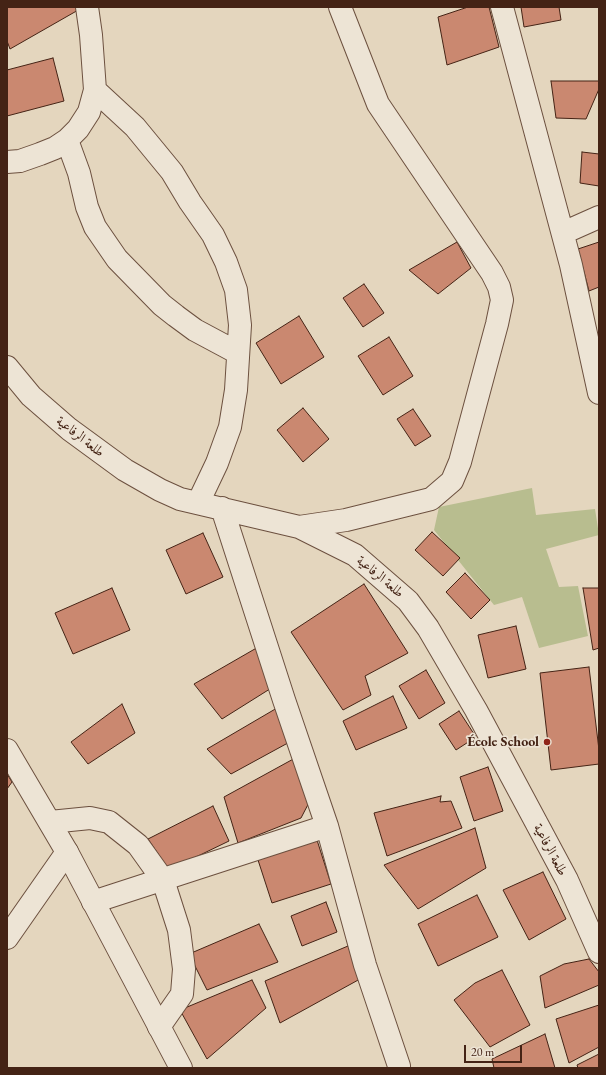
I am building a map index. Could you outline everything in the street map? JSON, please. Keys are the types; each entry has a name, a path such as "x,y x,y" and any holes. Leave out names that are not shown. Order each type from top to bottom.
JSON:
{"street":[{"path":"7,162 20,161 55,148 67,140 78,129 89,112 95,90 91,35 87,7"},
{"path":"299,527 346,520 431,499 452,481 460,462 502,300 499,287 492,273 378,104 340,7"},
{"path":"502,7 573,272 599,393"},
{"path":"95,90 135,127 172,172 190,202 213,235 226,262 236,290 240,325 236,390 230,427 217,463 198,503"},
{"path":"67,140 79,173 87,207 95,227 116,259 162,305 176,316 195,330 238,353"},
{"path":"563,234 599,217"},
{"name":"طلعة الرفاعية","path":"7,367 31,396 69,429 125,470 160,490 180,499 299,527 355,555 408,601 428,628 476,710 567,880 599,952"},
{"path":"222,508 284,700 327,826 365,965 399,1066"},
{"path":"7,750 67,852 181,1068"},
{"path":"50,822 90,818 109,822 138,844 163,880 180,930 184,969 182,994 159,1027"},
{"path":"94,902 327,826"},
{"path":"7,938 67,852"}],"green space":[{"path":"532,488 536,515 595,509 599,535 546,549 559,587 578,586 588,636 539,648 522,597 494,605 434,530 439,507"}],"building":[{"path":"7,7 79,7 80,9 10,49 7,41"},
{"path":"468,7 489,7 499,47 447,65 438,17"},
{"path":"521,7 559,7 561,20 524,27"},
{"path":"53,58 64,101 7,116 7,70"},
{"path":"551,81 599,81 599,89 586,119 556,118"},
{"path":"582,152 599,154 599,186 580,183"},
{"path":"457,242 471,268 438,294 409,270"},
{"path":"599,242 599,287 589,291 578,249"},
{"path":"364,284 384,313 363,327 343,298"},
{"path":"299,316 324,357 281,384 256,343"},
{"path":"389,337 413,376 383,395 358,356"},
{"path":"303,408 329,439 303,462 277,430"},
{"path":"413,409 431,436 415,446 397,419"},
{"path":"432,532 460,558 443,576 415,550"},
{"path":"203,533 223,577 186,594 166,550"},
{"path":"465,573 490,600 471,619 446,592"},
{"path":"364,584 408,653 365,676 371,695 343,710 291,632"},
{"path":"112,588 130,630 73,654 55,613"},
{"path":"583,588 599,588 599,648 593,650"},
{"path":"516,626 526,669 488,678 478,635"},
{"path":"260,646 273,687 222,719 194,684"},
{"path":"589,667 599,750 599,764 551,770 540,673"},
{"path":"426,670 445,703 419,719 399,686"},
{"path":"393,696 407,728 356,750 343,721"},
{"path":"122,704 135,733 88,764 71,742"},
{"path":"277,708 297,738 231,774 207,749"},
{"path":"459,711 476,737 456,750 439,724"},
{"path":"297,757 315,791 301,818 238,843 224,797"},
{"path":"488,767 503,811 474,821 460,777"},
{"path":"7,774 12,782 7,789"},
{"path":"441,796 440,802 451,801 462,828 387,856 374,813"},
{"path":"213,806 229,841 169,870 148,839"},
{"path":"475,828 486,868 418,909 384,865"},
{"path":"317,840 331,884 272,903 258,860"},
{"path":"543,872 566,919 529,940 503,890"},
{"path":"477,895 498,937 438,966 418,924"},
{"path":"326,902 337,932 302,946 291,916"},
{"path":"259,924 278,962 207,990 189,954"},
{"path":"348,946 360,979 280,1023 265,981"},
{"path":"589,959 599,972 599,985 545,1008 540,976 564,964"},
{"path":"502,970 530,1025 490,1047 454,1000 475,983"},
{"path":"252,980 266,1008 207,1059 180,1010"},
{"path":"599,1005 599,1047 569,1063 556,1019"},
{"path":"545,1034 555,1068 494,1068 492,1059"},
{"path":"599,1054 599,1068 578,1068 577,1065"}],"place":[{"name":"École School","path":"547,742"}]}
